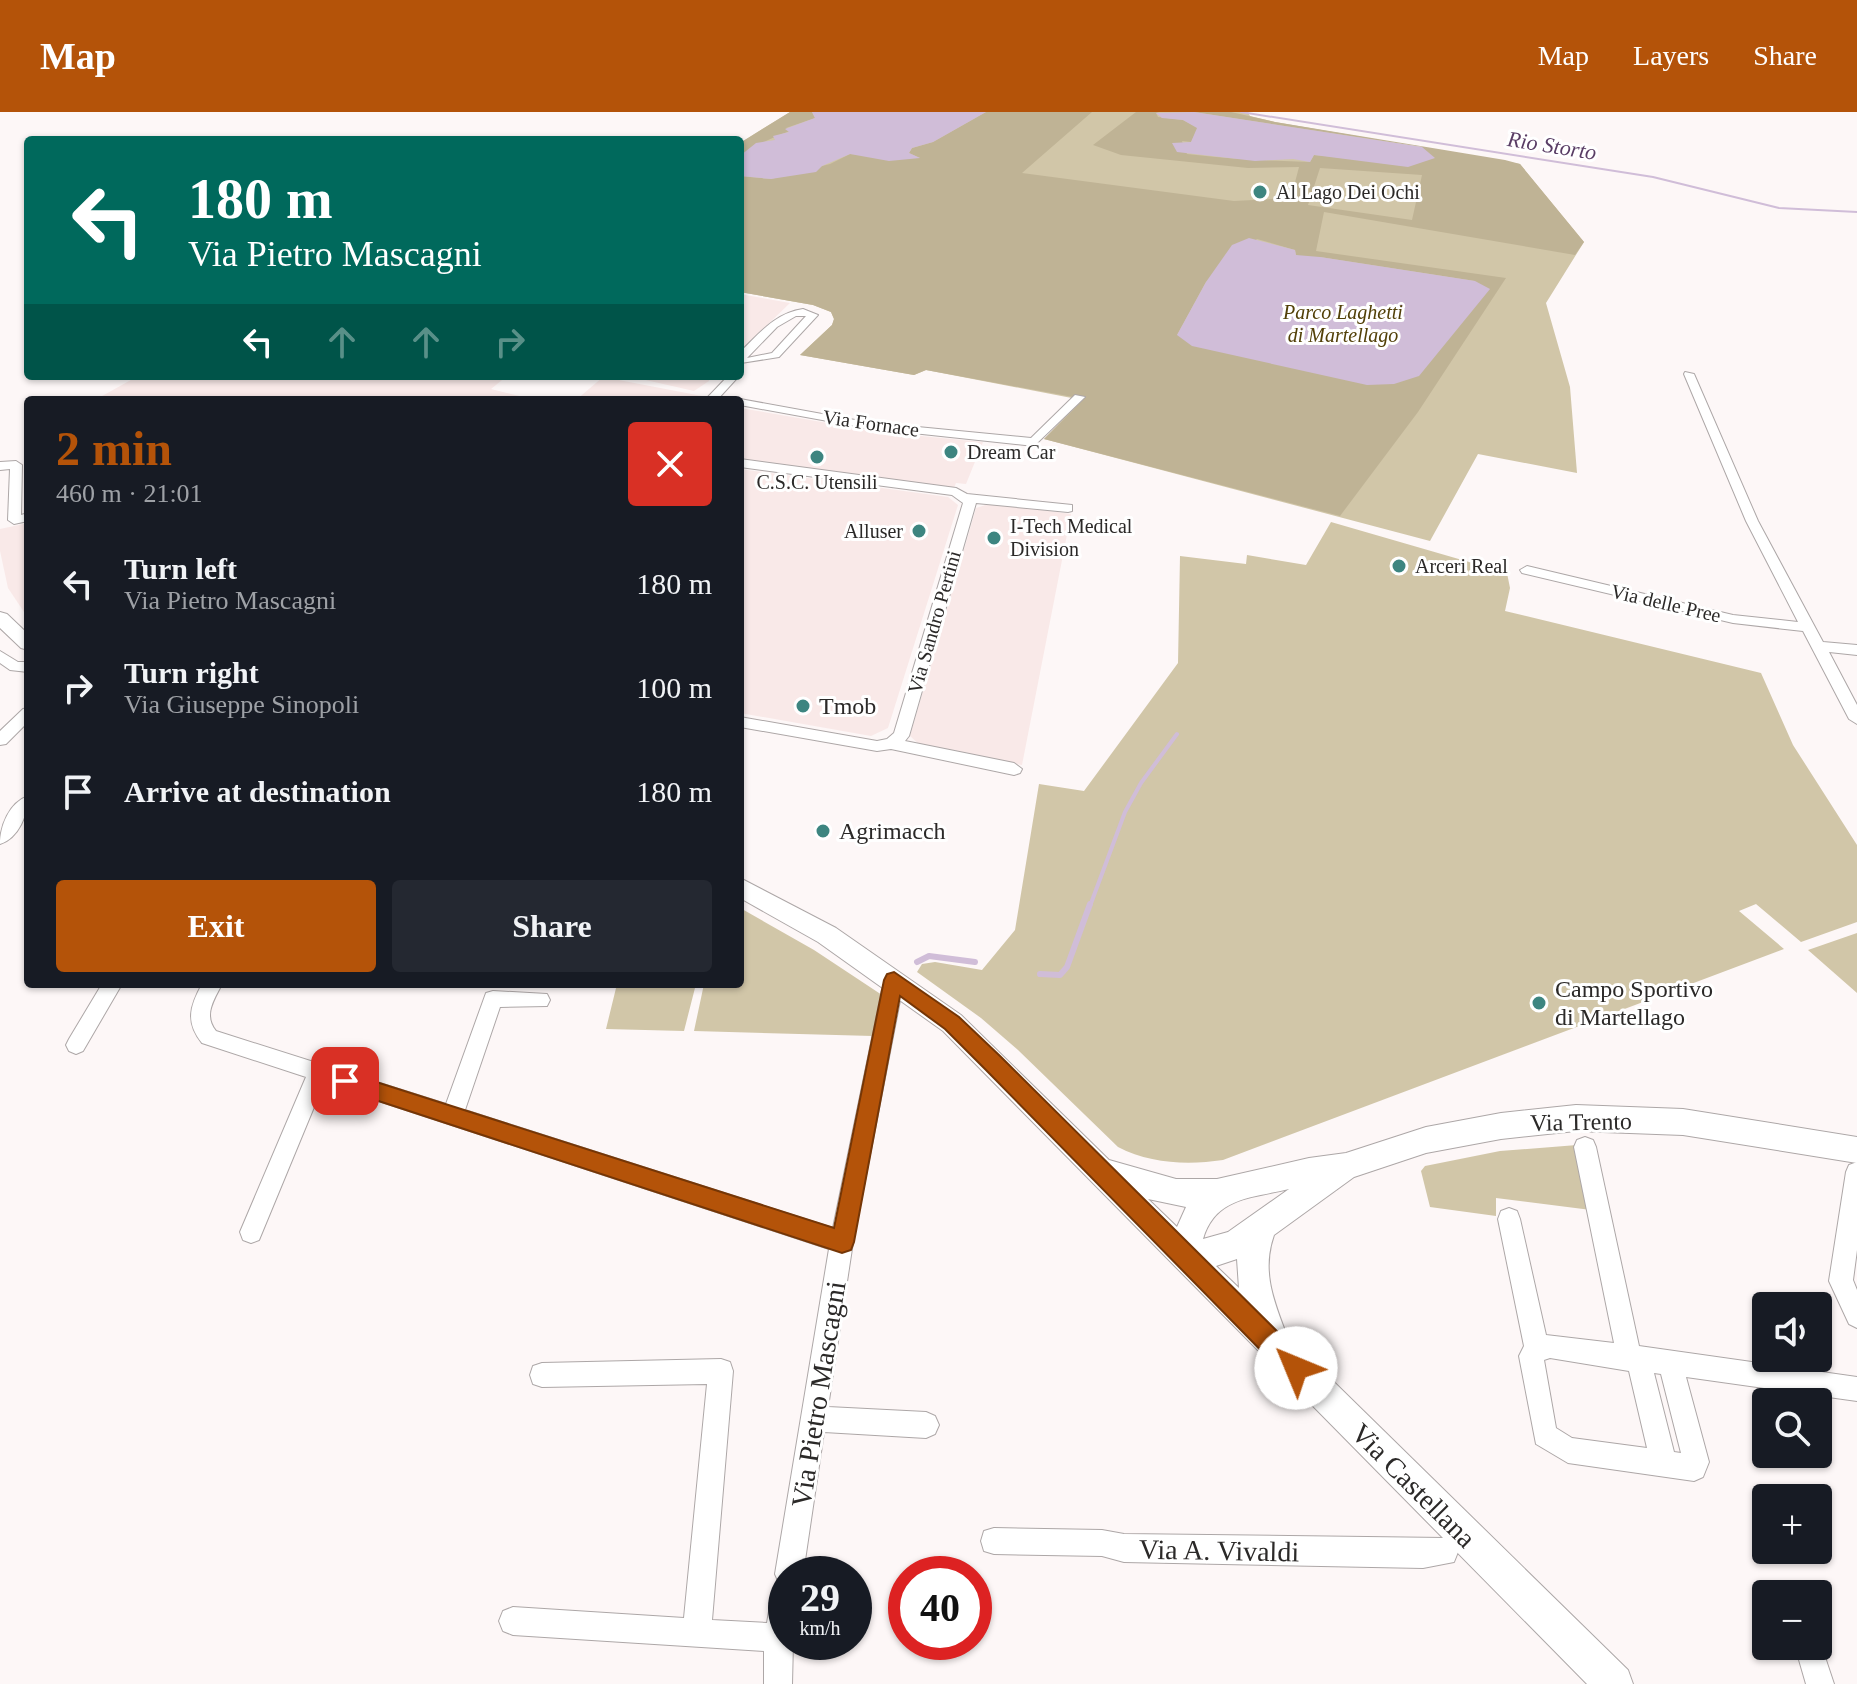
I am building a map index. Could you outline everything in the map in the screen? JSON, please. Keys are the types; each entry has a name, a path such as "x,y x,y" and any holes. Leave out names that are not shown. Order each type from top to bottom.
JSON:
{"street":[{"path":"744,359 787,315 799,311 813,315 775,355 744,361"},
{"path":"1689,374 1752,521 1857,719"},
{"path":"714,396 730,380"},
{"name":"Via Fornace","path":"744,403 866,425 1034,442 1079,397"},
{"path":"744,464 956,492 967,498 1068,508"},
{"path":"0,466 16,465 14,520 24,518"},
{"name":"Via Sandro Pertini","path":"891,744 901,736 969,508 967,498"},
{"name":"Via delle Pree","path":"1527,570 1733,619 1807,627"},
{"path":"0,618 24,640"},
{"path":"1818,646 1857,650"},
{"path":"0,657 24,670"},
{"path":"0,740 24,717"},
{"path":"744,723 877,746 891,744 1014,769"},
{"path":"0,838 24,807"},
{"name":"Via Castellana","path":"744,889 827,935 952,1023 1185,1252 1275,1347 1614,1684"},
{"name":"Via Pietro Mascagni","path":"792,1556 842,1242 894,980"},
{"path":"76,1045 110,988"},
{"path":"210,988 198,1013 199,1027 209,1037 452,1117 650,1177 842,1242"},
{"path":"452,1117 493,999 509,991 540,1000"},
{"path":"251,1232 319,1071"},
{"name":"Via Trento","path":"1100,1171 1176,1193 1217,1193 1309,1171 1346,1166 1454,1134 1576,1118 1683,1122 1856,1158"},
{"path":"1585,1147 1634,1360 1664,1465"},
{"path":"1856,1158 1841,1281 1857,1316"},
{"path":"1217,1193 1203,1205 1194,1220 1185,1252 1205,1254 1222,1250 1261,1230 1346,1166"},
{"path":"1509,1219 1537,1350"},
{"path":"1261,1230 1251,1260 1251,1273 1275,1347"},
{"path":"1670,1363 1696,1462 1694,1468 1568,1450 1545,1435 1531,1356 1537,1350 1550,1346 1857,1389"},
{"path":"542,1375 721,1371 697,1632"},
{"path":"815,1419 926,1425"},
{"name":"Via A. Vivaldi","path":"994,1541 1102,1543 1124,1548 1444,1552"},
{"path":"513,1621 768,1637"},
{"path":"778,1684 779,1660"},
{"path":"1813,1660 1820,1684"}],"shaded area":[{"path":"812,112 986,112 933,142 912,148 909,153 920,158 889,161 850,154 822,166 816,172 771,179 744,176 744,153 756,143 775,140 773,136 789,132 785,129 815,118"},
{"path":"1194,112 1422,147 1435,158 1408,167 1314,155 1310,162 1293,159 1255,161 1177,152 1172,143 1191,142 1197,128 1183,120 1162,118 1156,113"},
{"path":"1249,238 1295,250 1296,255 1475,281 1490,289 1419,376 1394,384 1367,385 1192,346 1177,335 1206,282 1232,245"},
{"path":"744,295 790,303 744,347"},
{"path":"131,380 502,380 491,389 520,396 102,396"},
{"path":"599,380 619,380 702,396 581,396"},
{"path":"646,380 709,380 694,391"},
{"path":"744,409 880,432 983,442 966,484 956,483 954,488 744,460"},
{"path":"744,470 846,483 844,488 851,489 853,484 948,497 958,505 888,728 871,736 744,714"},
{"path":"992,503 1071,514 1022,765 923,748 910,736 976,508"},
{"path":"24,524 24,612 8,588 0,551 0,529"}],"green space":[{"name":"Parco Laghetti di Martellago","path":"790,112 1248,112 1250,116 1275,122 1520,164 1584,242 1546,303 1570,387 1577,473 1478,454 1430,541 1044,439 1082,400 926,370 914,375 800,355 832,325 834,319 831,312 813,305 744,293 744,141"},
{"path":"790,112 812,112 815,118 786,128 790,131 744,154 744,141"},
{"name":"Parco Laghetti di Martellago","path":"986,112 1092,112 1022,173 1234,201 1272,199 1293,190 1299,167 1248,168 1121,155 1093,145 1136,112 1159,112 1156,113 1158,117 1183,120 1198,128 1191,142 1182,141 1187,154 1310,162 1314,155 1359,159 1422,147 1194,112 1231,112 1520,164 1584,242 1575,255 1324,212 1316,251 1506,278 1418,412 1340,516 1044,439 1084,399 926,370 914,375 800,355 832,325 834,319 831,312 813,305 744,293 744,176 771,179 830,164 850,154 920,158 909,153 912,148 933,142","holes":["1320,168 1422,175 1412,220 1308,205","1257,239 1295,250 1296,255 1304,258 1320,257 1475,281 1177,335 1206,282"]},
{"path":"1331,522 1507,573 1510,588 1505,611 1761,673 1793,745 1857,845 1857,922 1801,942 1756,904 1739,911 1784,949 1223,1160 1183,1163 1143,1157 1118,1147 1018,1050 981,1018 917,972 922,964 935,962 982,970 1015,930 1039,784 1084,791 1178,663 1180,556 1246,564 1247,555 1306,565"},
{"path":"744,910 814,950 882,995 873,1036 694,1031 703,988 744,988"},
{"path":"1857,933 1857,993 1808,950"},
{"path":"616,988 695,988 684,1031 606,1029"},
{"path":"1577,1145 1591,1210 1496,1198 1496,1216 1430,1207 1421,1171 1425,1166 1500,1151"}],"waterway":[{"name":"Rio Storto","path":"1241,112 1653,177 1779,208 1857,212"},
{"path":"1090,906 1125,812 1141,783 1177,734"},
{"path":"1040,974 1060,975 1067,967 1090,904"},
{"path":"917,962 929,956 975,962"}],"place":[{"name":"Al Lago Dei Ochi","path":"1260,192"},
{"name":"Dream Car","path":"951,452"},
{"name":"C.S.C. Utensili","path":"817,457"},
{"name":"Alluser","path":"919,531"},
{"name":"I-Tech Medical Division","path":"994,538"},
{"name":"Arceri Real","path":"1399,566"},
{"name":"Tmob","path":"803,706"},
{"name":"Agrimacch","path":"823,831"},
{"name":"Campo Sportivo di Martellago","path":"1539,1003"}],"route":[{"path":"345,1081 650,1177 842,1242 894,980 952,1023 1185,1252 1296,1368"}]}
